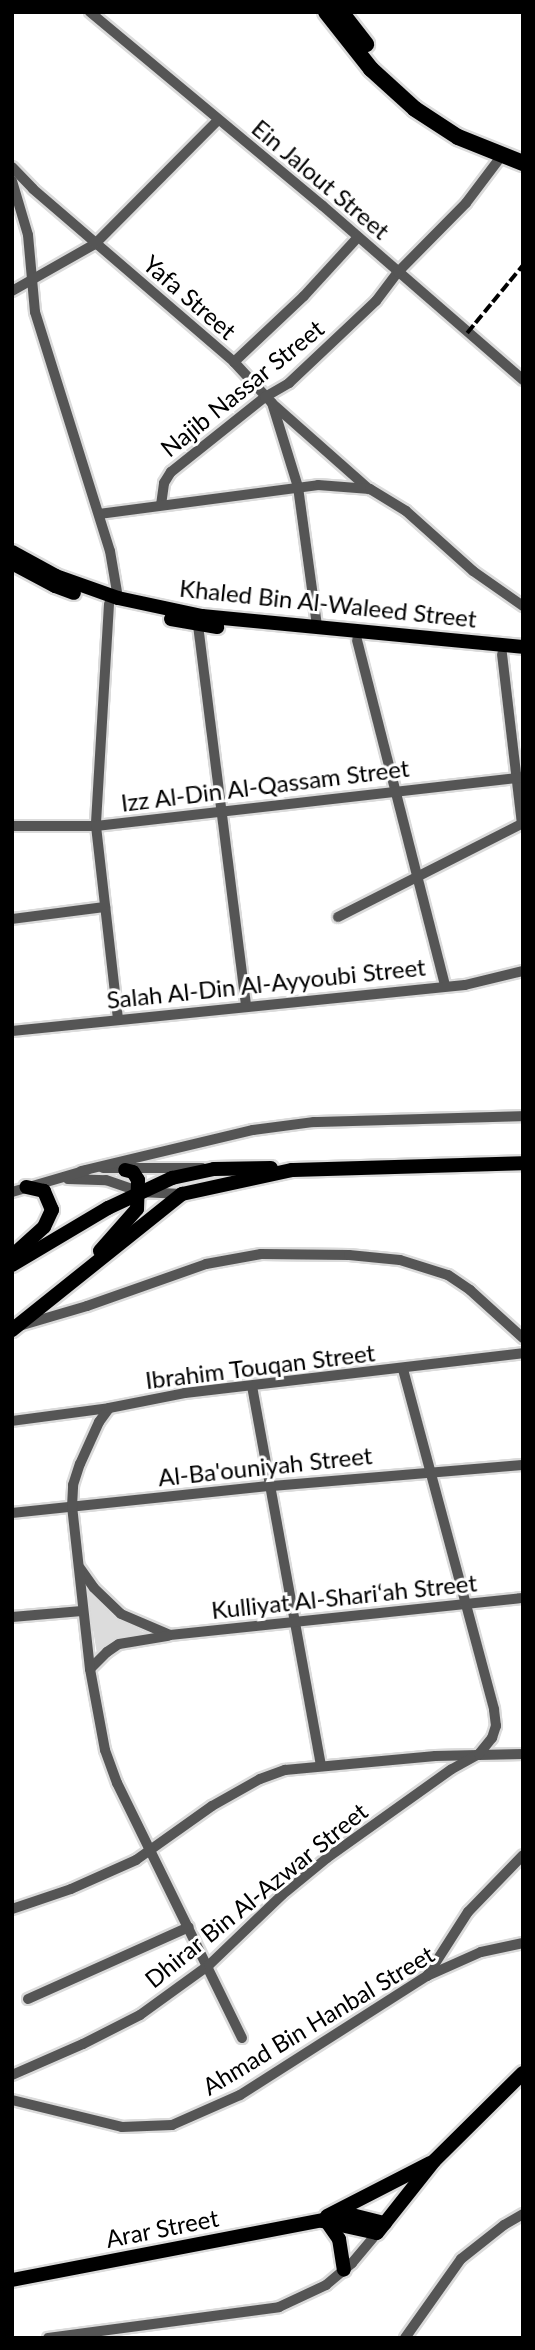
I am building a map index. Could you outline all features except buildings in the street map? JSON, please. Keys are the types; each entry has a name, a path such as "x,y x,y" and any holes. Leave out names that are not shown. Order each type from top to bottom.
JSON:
{"highway":[{"path":"326,12 371,69 415,109 458,136 523,163"},
{"path":"341,12 379,62 429,108 460,128 523,153"}],"main road":[{"name":"Khaled Bin Al-Waleed Street","path":"12,552 56,576 113,601 202,616 523,647"},
{"name":"Khaled Bin Al-Waleed Street","path":"12,563 55,586 198,625 523,656"},
{"path":"12,1265 140,1192 172,1178 214,1169 292,1170 523,1163"},
{"path":"73,1280 128,1223 137,1209 140,1192 136,1176 125,1170"},
{"path":"15,1328 182,1194 292,1170"},
{"path":"12,1256 44,1227 52,1210 44,1191 19,1189"},
{"path":"381,2228 434,2161 523,2073"},
{"path":"344,2270 339,2239 324,2221 352,2201 434,2161"},
{"name":"Arar Street","path":"12,2280 352,2215 381,2228"}],"street":[{"name":"Ein Jalout Street","path":"90,12 358,237 523,380"},
{"path":"12,291 95,244 218,120"},
{"name":"Najib Nassar Street","path":"161,505 164,483 171,472 289,383 376,301 398,272 466,203 503,155"},
{"name":"Yafa Street","path":"12,167 95,244 234,362 268,400 298,487 317,626"},
{"path":"12,181 28,235 35,312 115,568 96,826 118,1019"},
{"path":"234,362 304,296 358,237"},
{"path":"268,400 370,489 406,511 473,571 521,599"},
{"path":"99,514 298,487 352,486 370,489"},
{"path":"198,625 246,1005"},
{"path":"357,640 445,986"},
{"path":"338,917 522,823 520,777 502,654"},
{"name":"Izz Al-Din Al-Qassam Street","path":"12,826 96,826 520,777"},
{"path":"12,919 105,908"},
{"name":"Salah Al-Din Al-Ayyoubi Street","path":"12,1031 490,981 523,971"},
{"path":"19,1189 176,1146 265,1128 388,1119 523,1116"},
{"path":"81,1171 214,1169"},
{"path":"51,1180 106,1180 140,1192 182,1194"},
{"path":"15,1328 206,1264 261,1254 349,1255 400,1260 448,1275 470,1290 523,1338"},
{"name":"Ibrahim Touqan Street","path":"12,1420 109,1408 185,1393 403,1370 523,1353"},
{"path":"403,1370 496,1718 492,1738 479,1754"},
{"path":"252,1386 321,1765"},
{"path":"109,1408 99,1422 80,1464 73,1485 72,1507 90,1669 109,1763 242,2038"},
{"name":"Al-Ba'ouniyah Street","path":"12,1513 271,1486 523,1465"},
{"name":"Kulliyat Al-Shariʻah Street","path":"80,1568 94,1588 121,1614 170,1635"},
{"name":"Kulliyat Al-Shariʻah Street","path":"90,1669 119,1644 170,1635 523,1598"},
{"path":"12,1617 82,1611"},
{"name":"Dhirar Bin Al-Azwar Street","path":"12,2076 83,2045 140,2015 209,1965 309,1872 441,1777 479,1754"},
{"path":"12,1909 71,1889 151,1850 212,1806 260,1779 285,1770 435,1756 523,1754"},
{"path":"435,1756 444,1766 441,1777"},
{"path":"427,1976 468,1912 523,1855"},
{"path":"28,1998 189,1927"},
{"name":"Ahmad Bin Hanbal Street","path":"12,2100 121,2127 172,2125 240,2095 427,1976 481,1952 523,1943"},
{"path":"405,2338 461,2259 504,2225 523,2214"},
{"path":"48,2338 279,2307 309,2295 344,2270 381,2228"}],"shaded area":[{"path":"86,1589 120,1620 147,1634 120,1638 97,1654"}],"railway":[{"path":"467,333 523,265"}]}
